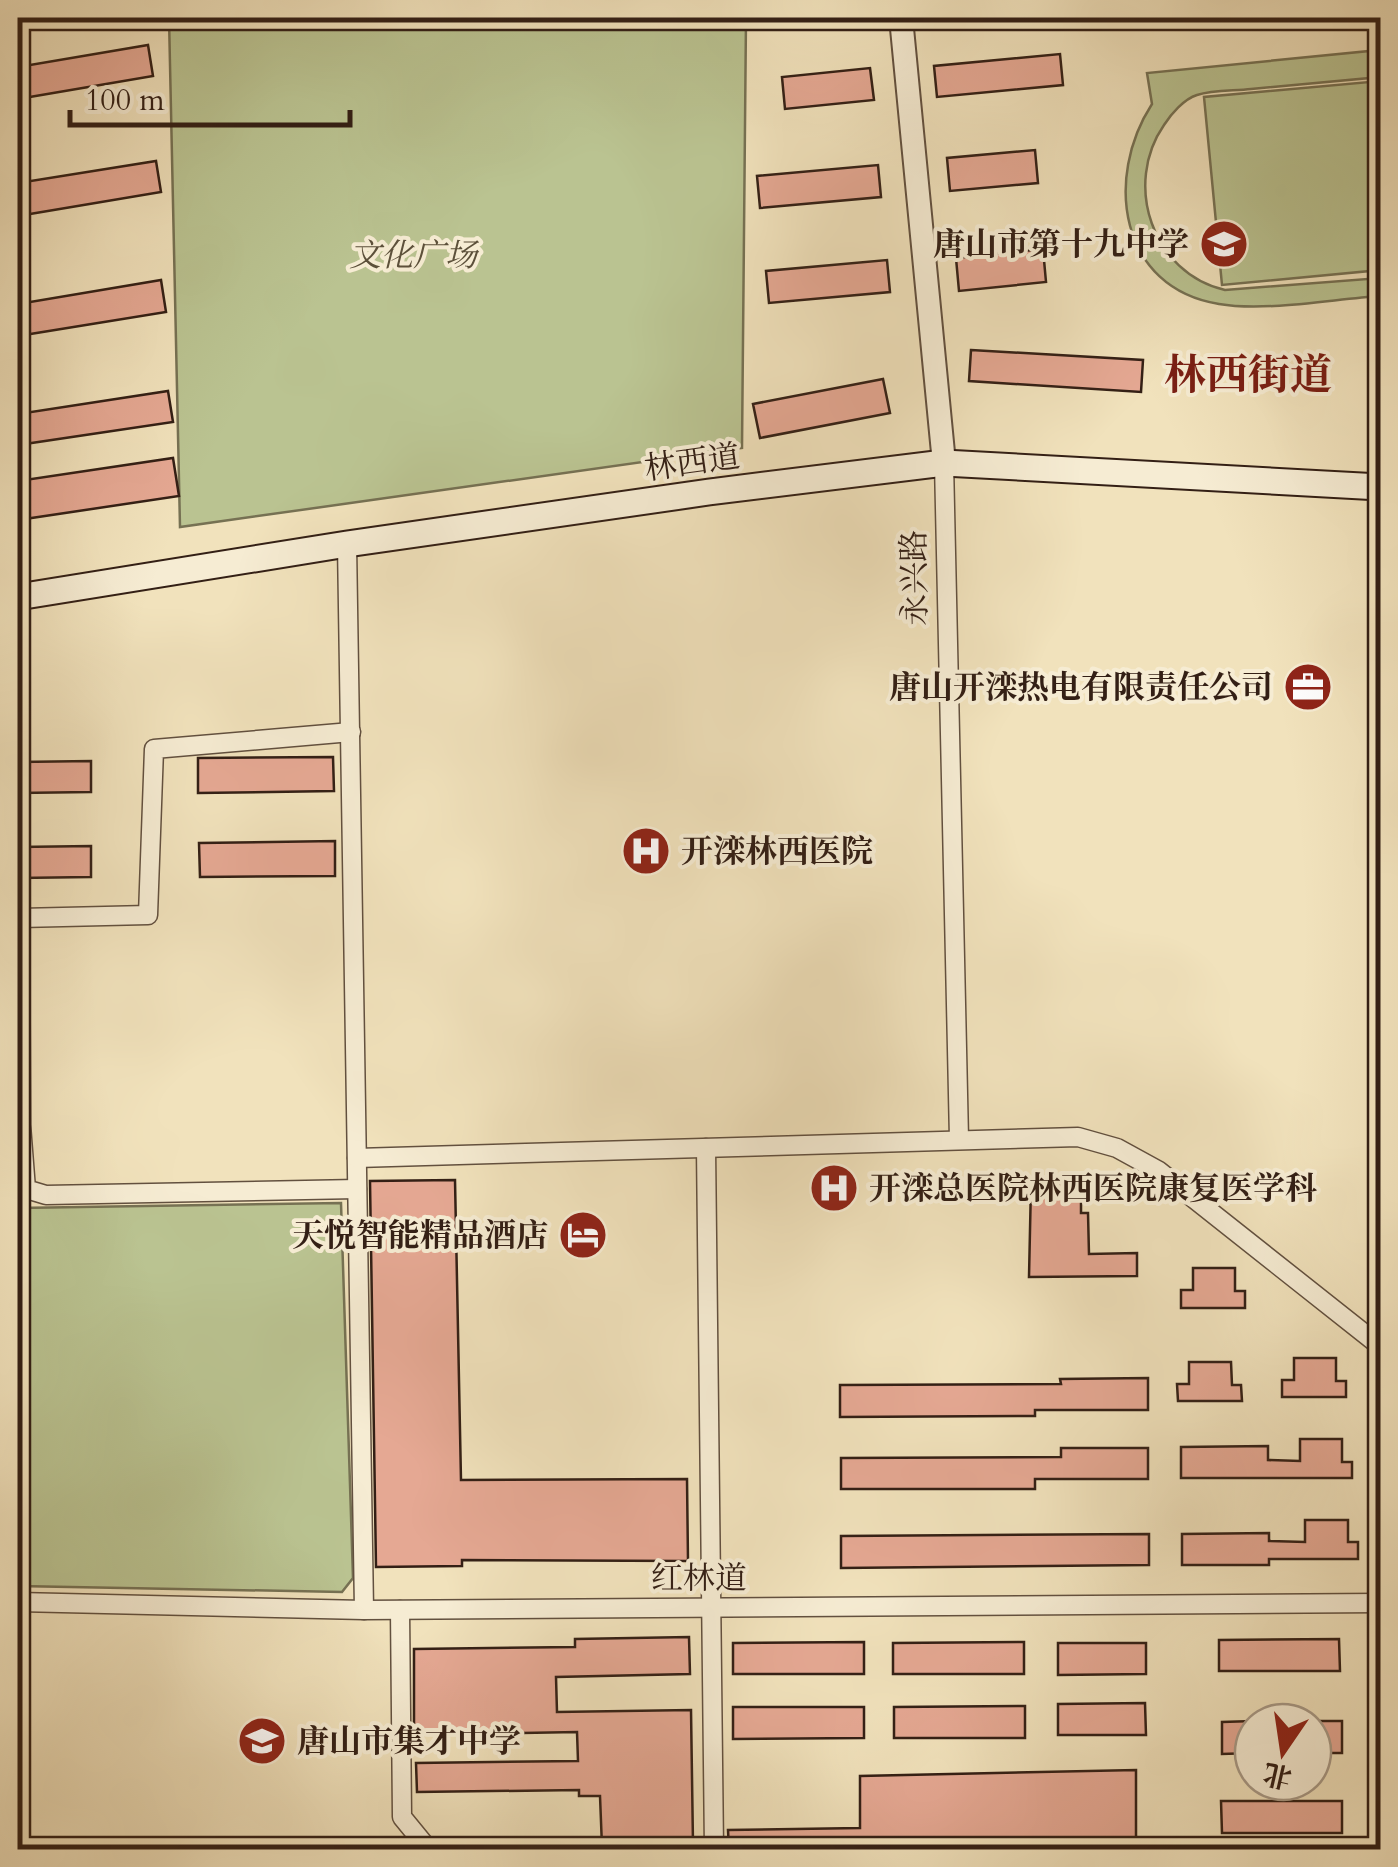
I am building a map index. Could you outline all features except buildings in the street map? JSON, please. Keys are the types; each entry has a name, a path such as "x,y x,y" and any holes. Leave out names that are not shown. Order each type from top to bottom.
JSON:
{"main road":[{"name":"林西道","path":"18,597 347,544 944,463 1380,487"}],"street":[{"name":"永兴路","path":"901,18 944,463 959,1139"},
{"path":"347,544 364,1610"},
{"path":"351,732 154,748 148,915 20,918 21,1125 26,1189 46,1195 358,1189"},
{"path":"357,1158 1078,1137 1117,1148 1159,1172 1380,1346"},
{"path":"706,1148 714,1850"},
{"name":"红林道","path":"18,1602 364,1610 1380,1603"},
{"path":"400,1610 402,1817 428,1850"}],"green space":[{"name":"文化广场","path":"169,18 746,18 742,448 180,527"},
{"path":"1380,50 1380,77 1217,91 1192,97 1178,107 1152,148 1146,173 1146,199 1163,246 1179,265 1200,280 1225,290 1380,278 1380,296 1237,306 1185,294 1160,276 1141,253 1130,226 1126,196 1128,164 1137,133 1152,104 1147,73"},
{"path":"1380,81 1380,270 1222,285 1204,97"},
{"path":"341,1203 353,1578 342,1592 18,1586 18,1208"}],"place":[{"name":"唐山市第十九中学","path":"1224,244"},
{"name":"唐山开滦热电有限责任公司","path":"1308,687"},
{"name":"开滦林西医院","path":"646,851"},
{"name":"开滦总医院林西医院康复医学科","path":"834,1188"},
{"name":"天悦智能精品酒店","path":"583,1235"},
{"name":"唐山市集才中学","path":"262,1741"}],"district":[{"name":"林西街道","path":"1248,374"}]}
